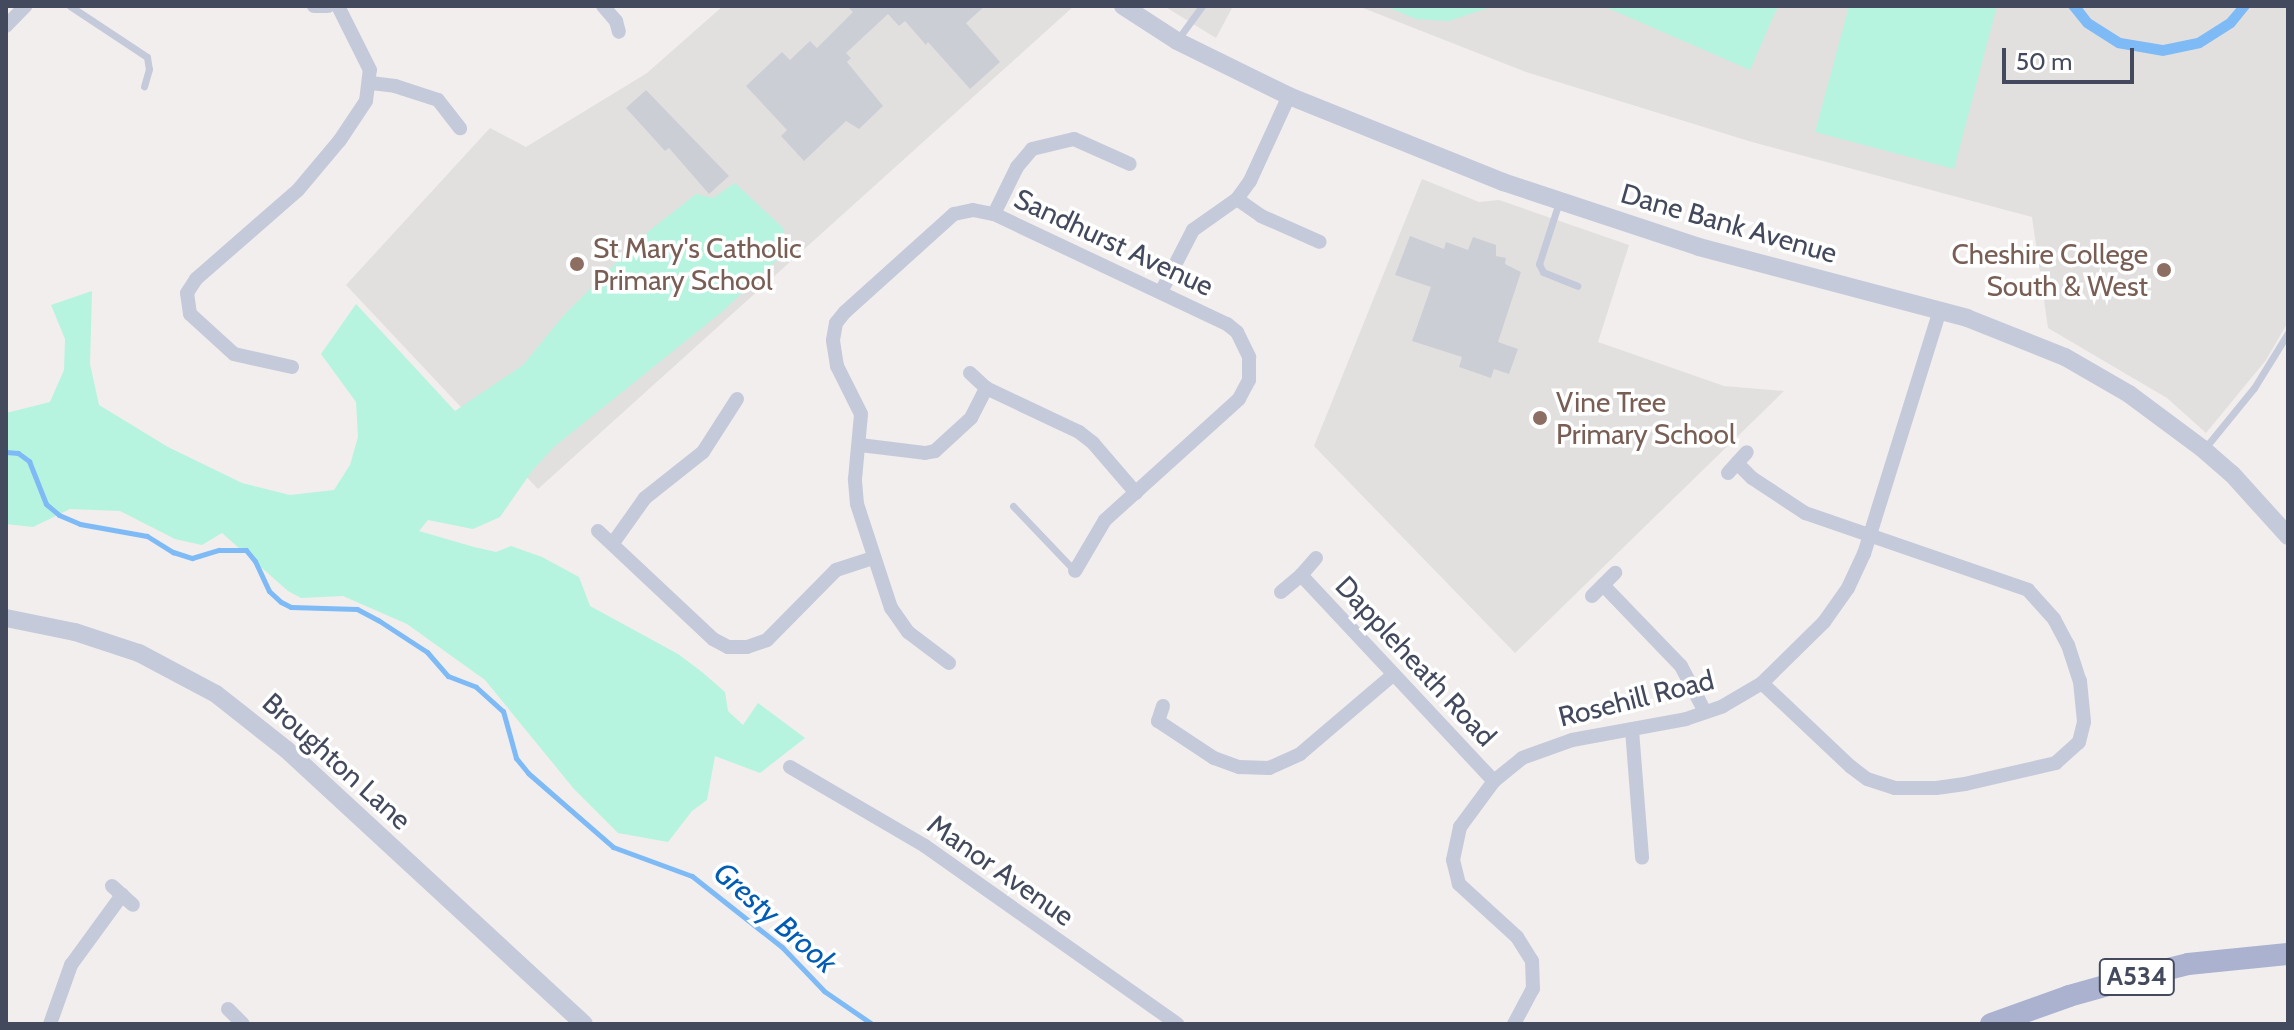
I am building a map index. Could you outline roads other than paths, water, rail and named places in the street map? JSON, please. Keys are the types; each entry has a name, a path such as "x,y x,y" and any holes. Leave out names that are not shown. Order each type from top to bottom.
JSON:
{"main road":[{"name":"A534","path":"1991,1024 2069,996 2162,970 2288,954"}],"street":[{"path":"6,26 25,6"},
{"path":"314,6 328,6"},
{"path":"292,367 234,354 190,314 187,293 196,279 254,232 320,166 366,101 371,83 365,55 338,6"},
{"path":"603,6 616,21 619,32"},
{"name":"Dane Bank Avenue","path":"1123,6 1177,41 1289,96 1401,144 1559,202 1699,247 1940,310 2014,335 2065,357 2129,394 2203,449 2232,474 2288,536"},
{"path":"371,83 395,86 438,100 460,128"},
{"path":"1161,292 1193,230 1237,199 1250,181 1289,96"},
{"path":"994,214 1017,167 1032,149 1074,139 1130,164"},
{"path":"1237,199 1261,216 1320,242"},
{"name":"Sandhurst Avenue","path":"949,663 900,623 891,608 855,491 860,445 859,405 837,366 833,332 840,318 954,214 973,210 994,214 1161,292 1227,324 1237,332 1249,357 1249,380 1239,399 1097,529 1075,571"},
{"name":"Rosehill Road","path":"1514,1024 1533,989 1532,961 1517,937 1465,892 1455,875 1453,860 1460,827 1508,767 1551,746 1705,712 1738,699 1762,683 1838,604 1858,569 1871,534 1940,310"},
{"path":"970,373 986,388 1079,432 1136,493"},
{"path":"860,445 925,453 935,451 971,418 986,388"},
{"path":"613,543 645,498 703,452 737,399"},
{"path":"1737,463 1792,506 1820,519 2018,585 2044,605 2068,645 2080,681 2084,722 2073,751 2056,763 1936,788 1895,788 1867,779 1851,767 1762,683"},
{"path":"598,531 713,639 728,647 747,647 767,640 836,570 874,558"},
{"name":"Dappleheath Road","path":"1281,592 1316,558"},
{"path":"1615,573 1598,591 1681,666 1705,712"},
{"name":"Dappleheath Road","path":"1301,575 1494,781"},
{"name":"Broughton Lane","path":"6,618 75,632 139,653 216,694 279,743 584,1024"},
{"path":"1156,720 1227,764 1269,768 1300,754 1394,674"},
{"path":"1632,730 1648,839 1642,858"},
{"name":"Manor Avenue","path":"790,767 925,846 1177,1024"},
{"path":"50,1024 71,965 122,895"}],"lane":[{"path":"70,6 147,57 149,69 144,86"},
{"path":"1177,41 1202,6"},
{"path":"1559,202 1539,264 1543,272 1577,286"},
{"path":"2203,449 2254,388 2288,333"},
{"path":"1013,506 1075,571"}],"water":[{"path":"2067,6 2081,6 2091,19 2121,38 2163,45 2197,38 2227,19 2238,6 2251,6 2234,27 2201,48 2163,56 2117,48 2084,27"}],"waterway":[{"name":"Gresty Brook","path":"6,452 18,453 29,461 46,504 59,515 80,524 147,536 173,552 192,558 219,550 246,550 255,561 269,591 281,602 291,607 357,609 427,652 448,676 476,687 503,711 516,758 528,773 613,847 692,876 782,947 824,991 872,1024"}],"place":[{"name":"St Mary's Catholic Primary School","path":"577,264"},
{"name":"Cheshire College South & West","path":"2164,270"},
{"name":"Vine Tree Primary School","path":"1540,418"}]}
